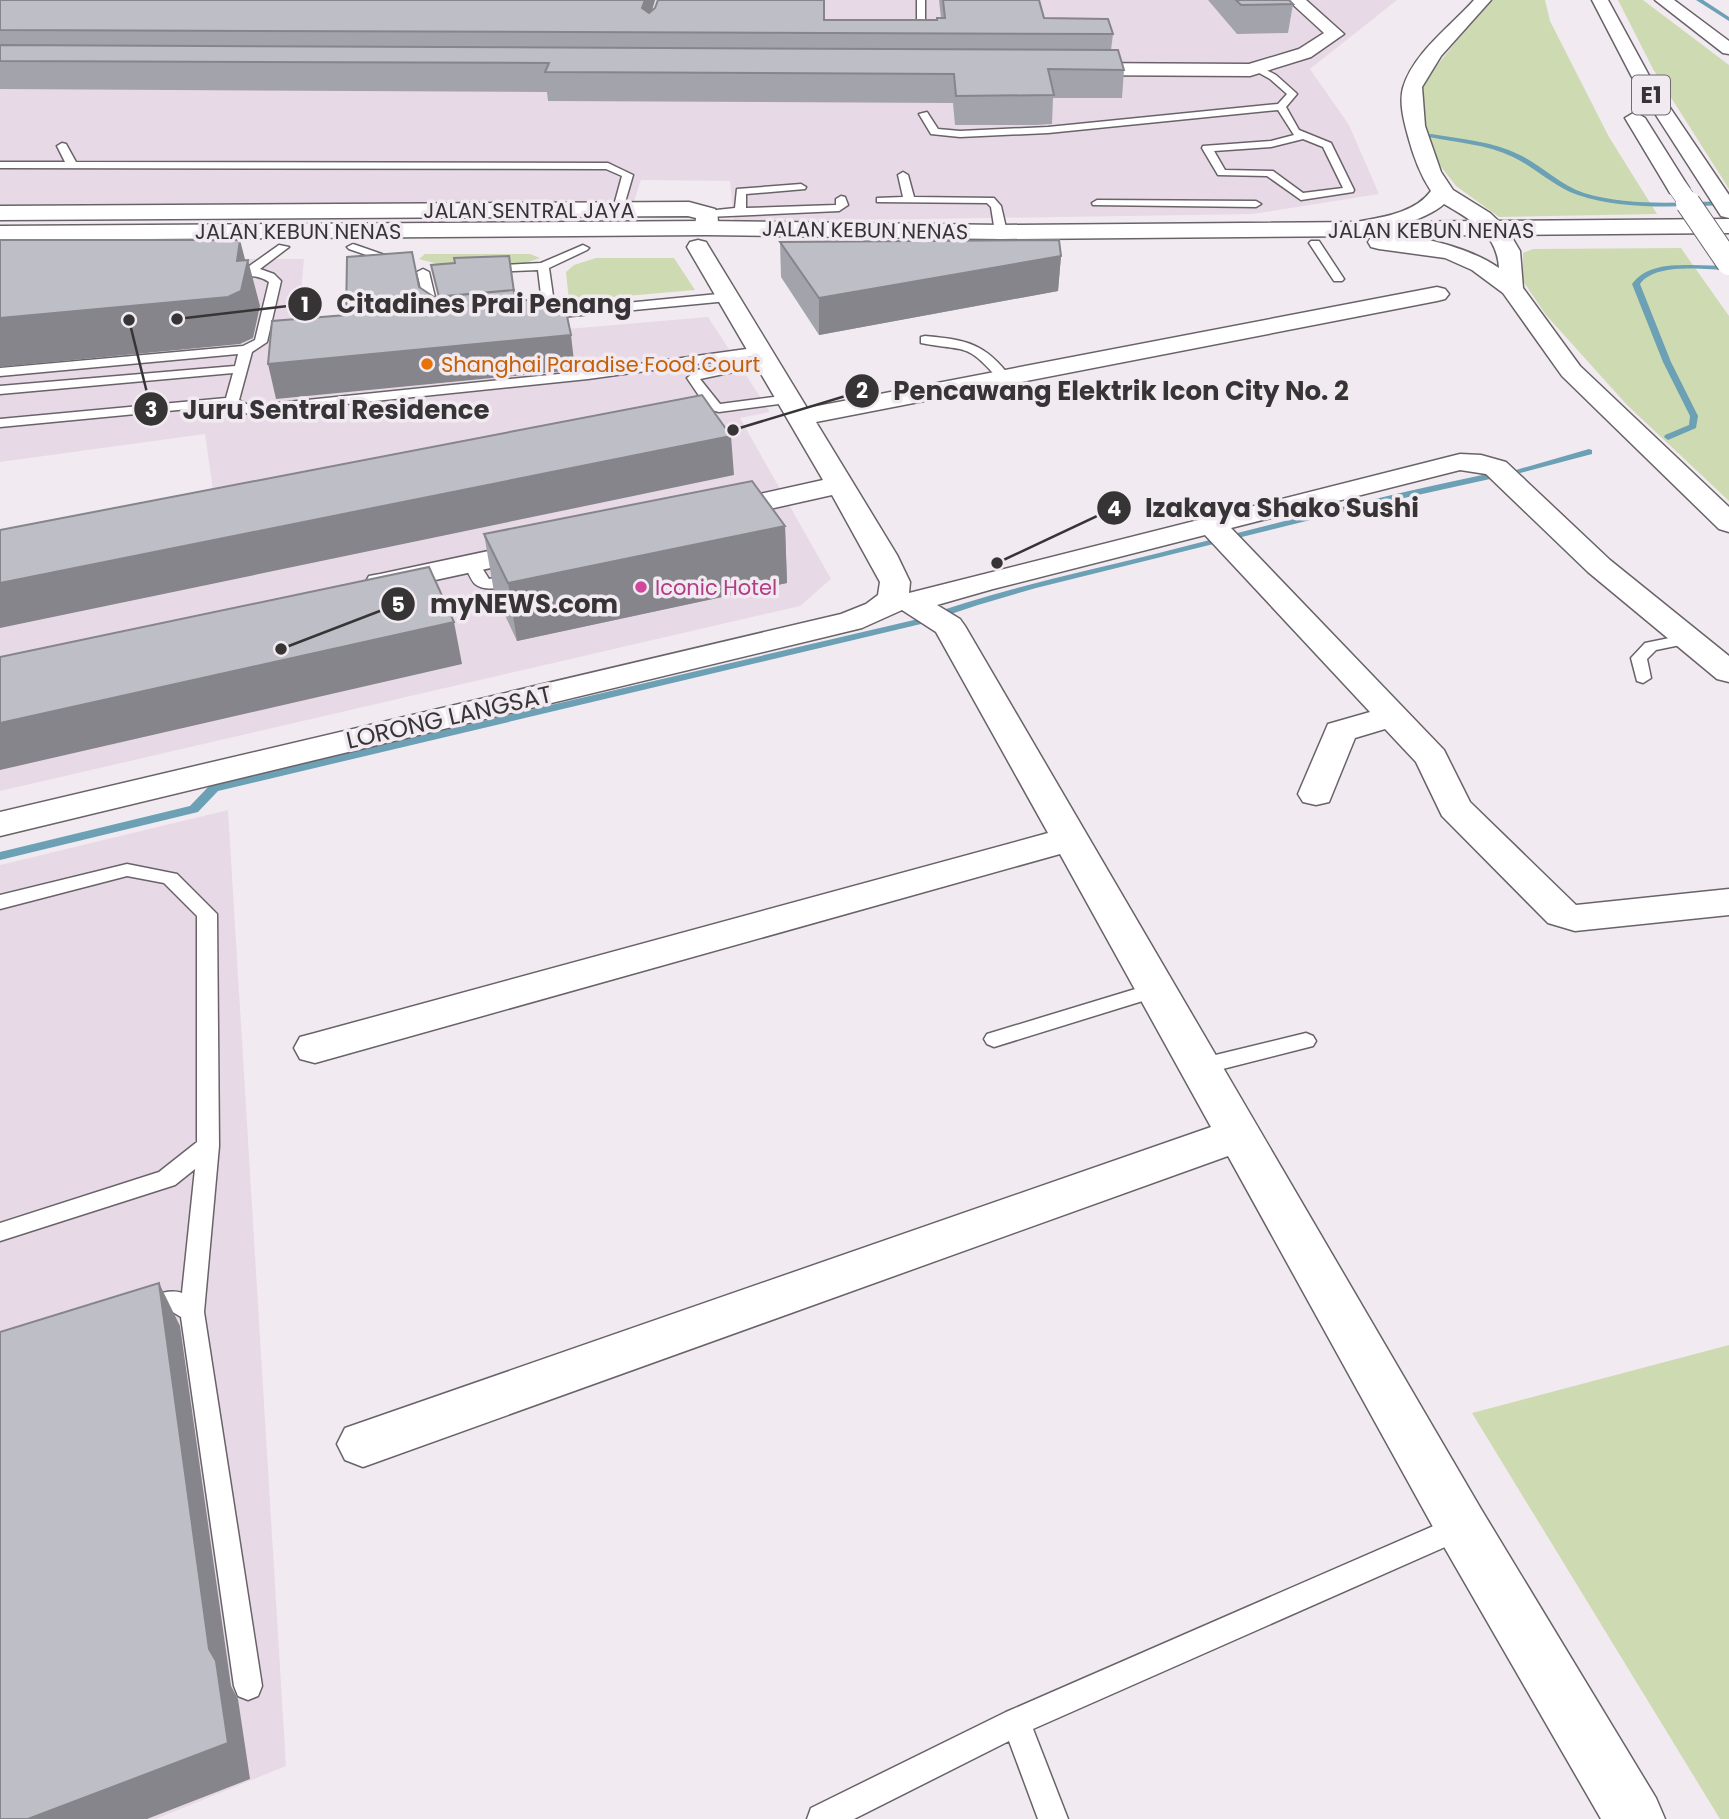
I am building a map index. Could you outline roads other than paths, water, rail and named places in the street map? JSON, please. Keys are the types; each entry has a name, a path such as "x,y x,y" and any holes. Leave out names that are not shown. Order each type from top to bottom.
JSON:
{"main road":[{"path":"1058,69 1250,70 1305,53 1335,34 1296,0"},
{"path":"1483,0 1426,65 1413,88 1411,99 1414,129 1442,191 1501,236 1511,255 1511,288"},
{"name":"E1","path":"1600,0 1643,81 1729,211"},
{"path":"1663,0 1729,49"},
{"name":"E1","path":"1624,99 1678,188 1729,263"},
{"path":"1349,230 1419,211 1438,198 1442,191"},
{"name":"JALAN SENTRAL JAYA","path":"0,213 688,209 704,230"},
{"name":"JALAN KEBUN NENAS","path":"0,233 704,230 1001,232 1178,217 1349,230 1729,240"},
{"name":"JALAN KEBUN NENAS","path":"0,248 583,248 704,230 1315,243 1729,226"},
{"path":"704,230 727,297 841,485 895,582 920,610 1069,839 1462,1527 1634,1819"},
{"path":"1378,242 1414,245 1452,253 1480,265 1511,288 1571,371 1729,523"},
{"path":"795,408 1004,378 1437,294"},
{"name":"LORONG LANGSAT","path":"0,824 851,621 877,611 920,610 982,582 1221,533 1460,462 1481,463 1496,468 1598,566 1729,672"},
{"path":"694,516 841,485"},
{"path":"1221,533 1432,758 1455,808 1567,917 1679,909 1729,902"},
{"path":"349,589 562,544"},
{"path":"1316,794 1340,731 1392,716"},
{"path":"315,1048 1069,839"},
{"path":"362,1444 1238,1135"}],"lane":[{"path":"921,0 922,36"},
{"path":"925,114 935,132 960,134 1048,130 1281,107 1292,94 1273,77 1255,67"},
{"path":"1281,107 1295,132 1327,145 1349,190 1301,197 1269,173 1222,173 1208,148 1271,144 1301,136"},
{"path":"62,146 72,165"},
{"path":"1,166 608,166 628,175 618,209"},
{"path":"903,175 909,200"},
{"path":"740,211 741,191 801,187"},
{"path":"704,230 740,211 839,208 843,205 841,199"},
{"path":"881,200 990,200 996,206 1001,232"},
{"path":"1097,203 1178,217 1256,204"},
{"path":"1315,243 1338,279"},
{"path":"251,270 283,247"},
{"path":"353,247 430,272 434,320 440,324"},
{"path":"477,270 543,266 583,248"},
{"path":"543,266 549,314"},
{"path":"0,372 246,350 261,342 275,281 268,275 251,270 209,270"},
{"path":"522,316 727,297"},
{"path":"925,340 969,344 982,351 1004,378"},
{"path":"232,401 246,350"},
{"path":"0,423 232,401 247,410 264,409 764,356"},
{"path":"764,356 694,377 713,406 719,408 795,408"},
{"path":"0,390 240,369"},
{"path":"472,563 481,581 487,584 529,577"},
{"path":"1643,678 1639,657 1651,646 1689,639"},
{"path":"0,902 127,870 170,878 207,914 208,1146 192,1312 248,1686"},
{"path":"994,1039 1154,990"},
{"path":"1199,1067 1306,1041"},
{"path":"0,1232 167,1178 208,1146"},
{"path":"120,1317 174,1300 192,1312"},
{"path":"822,1819 1016,1722 1462,1527"},
{"path":"1016,1722 1053,1819"}],"waterway":[{"path":"1699,0 1729,19"},
{"path":"1431,136 1507,152 1567,188 1584,195 1620,202 1656,204 1729,203"},
{"path":"1668,437 1693,426 1694,416 1667,362 1636,284 1641,277 1663,269 1729,268"},
{"path":"1520,470 1589,452"},
{"path":"0,856 194,809 214,788 917,622 1032,586 1359,505 1487,477"}],"place":[{"name":"Citadines Prai Penang","path":"177,319"},
{"name":"Juru Sentral Residence","path":"129,320"},
{"name":"Shanghai Paradise Food Court","path":"427,364"},
{"name":"Pencawang Elektrik Icon City No. 2","path":"733,430"},
{"name":"Izakaya Shako Sushi","path":"997,563"},
{"name":"Iconic Hotel","path":"641,587"},
{"name":"myNEWS.com","path":"281,649"}]}
